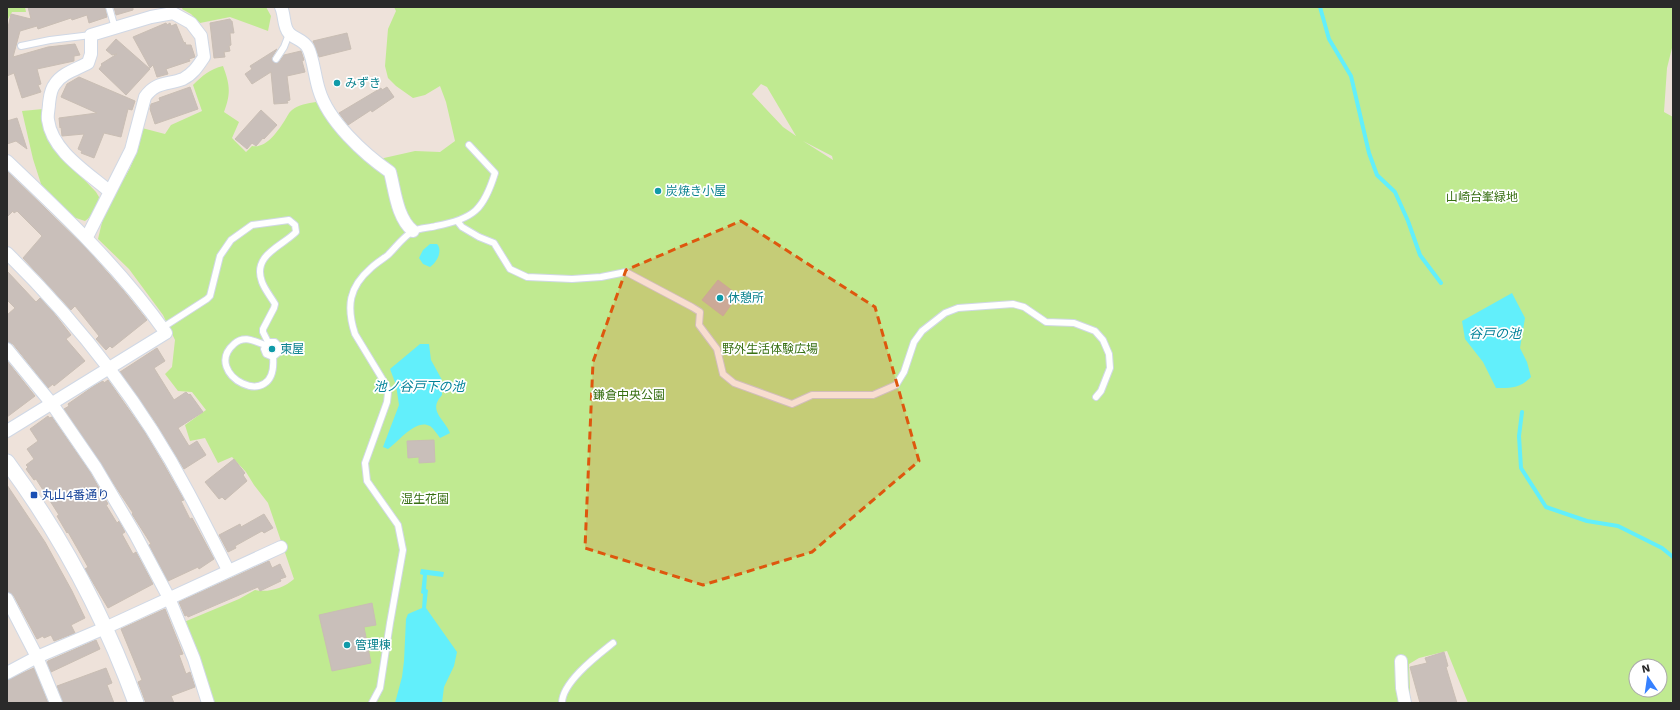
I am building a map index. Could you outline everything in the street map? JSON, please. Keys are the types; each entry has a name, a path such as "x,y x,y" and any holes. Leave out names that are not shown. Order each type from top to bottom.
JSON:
{"street":[{"path":"281,7 289,34 300,39 308,48 319,91 344,133 390,172 402,215 408,227 413,231"},
{"path":"87,237 131,150 145,97 149,92 164,83 182,79 193,73 204,57 201,36 191,23 172,13 151,17 91,35 91,54 88,62 77,69 64,74 55,83 50,93 48,119 51,131 60,147 109,191"},
{"path":"7,161 87,237 135,292 166,334 7,431"},
{"path":"7,253 36,282 78,329 109,368 150,428 188,491 228,570"},
{"path":"7,349 52,404 100,475 135,534 169,598 194,659 208,703"},
{"path":"7,462 25,486 81,580 105,628 136,703"},
{"path":"7,672 281,547"},
{"path":"7,599 38,657 56,703"},
{"path":"1401,661 1402,688 1405,703"}],"lane":[{"path":"109,7 115,28"},
{"path":"276,58 284,47 289,34"},
{"path":"21,46 50,40 91,35"},
{"path":"372,703 380,688 403,550 398,525 367,481 365,463 387,402 388,393 386,385 355,334 352,325 350,296 355,285 362,276 387,256 413,231 458,222 472,214 483,203 495,173 469,145"},
{"path":"162,328 207,300 210,296 220,256 232,240 252,225 289,220 295,225 296,232 289,239 265,256 260,267 262,281 274,304 274,308 263,329 266,344 264,349 266,354 273,357"},
{"path":"458,222 462,227 479,237 494,243 510,269 526,277 572,279 601,277 626,272 700,312 699,325 717,349 723,374 734,383 792,404 812,395 873,394 896,385 904,372 914,342 922,331 945,313 958,308 1013,304 1024,307 1046,322 1074,323 1095,331 1103,340 1109,354 1110,368 1101,391 1096,397"},
{"path":"248,339 266,344 275,342 280,347 278,353 273,357 272,371 269,379 263,384 246,386 235,379 226,364 226,353 235,343 242,340 248,339"},
{"path":"562,703 562,698 568,686 588,664 613,643"}],"highlighted area":[{"path":"741,221 875,307 919,461 812,552 703,585 585,548 593,362 626,270"}],"green space":[{"path":"7,7 25,7 26,12 12,12 7,21"},
{"path":"183,7 266,7 271,16 268,31 230,17 200,23 191,14 182,9"},
{"name":"鎌倉中央公園","path":"394,7 1673,7 1673,44 1667,68 1664,112 1673,117 1673,703 1468,703 1447,651 1419,658 1409,664 1410,694 1403,703 213,703 184,622 239,599 255,590 265,591 276,589 286,585 294,579 268,503 246,472 232,457 218,463 205,438 190,441 185,425 206,410 192,392 178,391 165,374 172,367 175,340 163,315 129,269 98,239 104,214 130,168 139,146 142,128 165,134 171,125 202,111 193,85 206,73 223,66 229,89 224,112 239,122 232,138 246,152 252,146 262,145 267,142 279,129 294,108 303,104 316,102 355,151 372,167 384,158 415,151 440,152 455,141 446,102 440,86 425,95 413,98 396,86 388,78 385,66 388,29 396,11","holes":["761,84 767,87 796,136 783,127 752,94","803,141 832,156 833,160"]},
{"path":"43,109 47,135 53,146 60,156 96,192 99,197 94,210 85,221 73,217 42,187 33,159 22,111"}],"water":[{"path":"430,244 437,244 439,247 439,253 437,259 430,267 423,264 419,258 423,250"},
{"name":"谷戸の池","path":"1512,293 1525,318 1520,348 1527,362 1531,377 1527,381 1515,387 1496,388 1483,362 1465,339 1462,321"},
{"name":"池ノ谷戸下の池","path":"420,344 429,344 431,360 442,380 442,395 436,406 438,415 450,433 440,438 430,426 425,424 419,425 413,428 388,449 383,447 399,405 396,385 390,369"},
{"path":"421,569 444,572 443,577 427,575 426,589 428,590 426,608 457,652 454,666 444,687 442,703 395,703 402,677 406,619 408,614 422,608 423,594 421,593 423,575 420,574"}],"building":[{"path":"28,7 105,7 107,17 89,23 87,15 72,20 71,18 38,29 37,26 20,31 13,57 48,47 75,44 80,55 74,56 74,61 37,69 41,84 38,85 41,92 22,98 14,73 7,76 7,32 11,14 31,19"},
{"path":"114,7 133,7 133,10 116,15"},
{"path":"230,19 232,21 234,33 230,33 230,51 224,52 225,57 214,58 210,23"},
{"path":"166,23 167,25 170,23 171,26 176,24 184,43 185,42 186,45 191,45 195,57 189,59 190,61 166,69 168,74 157,77 153,65 150,68 133,37"},
{"path":"347,33 351,49 319,57 313,41"},
{"path":"116,39 150,69 126,95 99,69 102,65 101,64 117,54 112,55 106,50"},
{"path":"277,49 271,59 275,63 279,62 284,55 301,51 304,60 302,61 305,72 287,76 290,100 287,101 288,103 274,104 271,72 252,84 245,74 252,69 250,66"},
{"path":"79,77 135,101 132,110 128,109 121,137 104,133 94,158 81,153 82,151 78,149 84,134 62,136 61,127 60,128 59,118 97,113 61,97 67,84"},
{"path":"190,87 198,109 155,124 150,109 151,104 160,101 159,98"},
{"path":"387,87 394,97 372,112 371,110 348,125 339,113 381,88 382,90"},
{"path":"261,110 277,125 256,146 252,143 247,149 235,139"},
{"path":"17,118 27,149 16,141 7,144 7,121"},
{"path":"7,171 86,248 147,320 112,348 110,346 106,350 96,339 99,336 75,306 71,310 23,258 42,236 17,211 14,213 13,211 7,217"},
{"path":"7,271 36,302 40,298 53,312 71,335 66,339 85,361 54,386 53,384 48,388 13,344 7,342 7,315 15,308 7,300"},
{"name":"休憩所","path":"718,280 738,295 723,316 702,300"},
{"path":"157,348 165,361 154,368 174,400 186,392 189,395 190,394 203,412 178,428 189,446 197,441 206,455 184,469 156,423 120,372"},
{"path":"7,361 35,396 7,417"},
{"path":"108,380 144,431 163,463 184,500 181,501 190,519 192,518 214,559 199,569 198,567 168,581 149,545 151,544 132,514 133,513 64,409 69,406 68,404 94,386"},
{"path":"48,416 49,418 52,417 90,472 108,504 106,505 117,523 119,521 125,532 122,534 133,554 136,552 153,584 108,608 85,569 88,567 57,516 59,515 36,479 34,480 26,469 28,467 26,465 34,459 27,449 38,441 30,429"},
{"path":"434,440 435,462 419,463 419,457 408,458 407,441"},
{"path":"234,459 245,473 243,475 247,481 225,500 222,497 219,499 205,482"},
{"path":"7,485 45,542 85,618 71,625 75,633 54,641 51,635 44,638 43,636 37,639 14,596 7,592"},
{"path":"264,514 273,528 264,533 262,531 235,546 236,548 228,552 219,535 240,524 241,527"},
{"path":"269,561 272,568 280,564 286,577 260,591 258,587 188,617 187,615 185,616 179,602"},
{"name":"管理棟","path":"372,603 376,625 364,627 371,663 332,671 319,615"},
{"path":"165,609 183,654 179,655 186,674 190,672 195,687 171,696 174,703 146,703 138,682 142,680 121,629"},
{"path":"96,640 100,649 51,672 47,663 48,661"},
{"path":"1444,652 1448,666 1446,667 1457,703 1420,703 1410,667 1427,663 1425,658"},
{"path":"34,668 48,703 7,703 7,680"},
{"path":"106,668 112,683 107,685 114,703 63,703 57,686"}],"waterway":[{"path":"1320,7 1329,39 1351,76 1369,153 1377,175 1395,192 1408,221 1420,255 1441,283"},
{"path":"1522,412 1519,436 1521,468 1546,507 1587,521 1618,526 1662,548 1673,557"}],"place":[{"name":"みずき","path":"337,83"},
{"name":"炭焼き小屋","path":"658,191"},
{"name":"休憩所","path":"720,298"},
{"name":"東屋","path":"272,349"},
{"name":"丸山4番通り","path":"34,495"},
{"name":"管理棟","path":"347,645"}],"park label":[{"name":"山崎台峯緑地","path":"1482,197"},
{"name":"野外生活体験広場","path":"770,349"},
{"name":"湿生花園","path":"425,499"}]}
